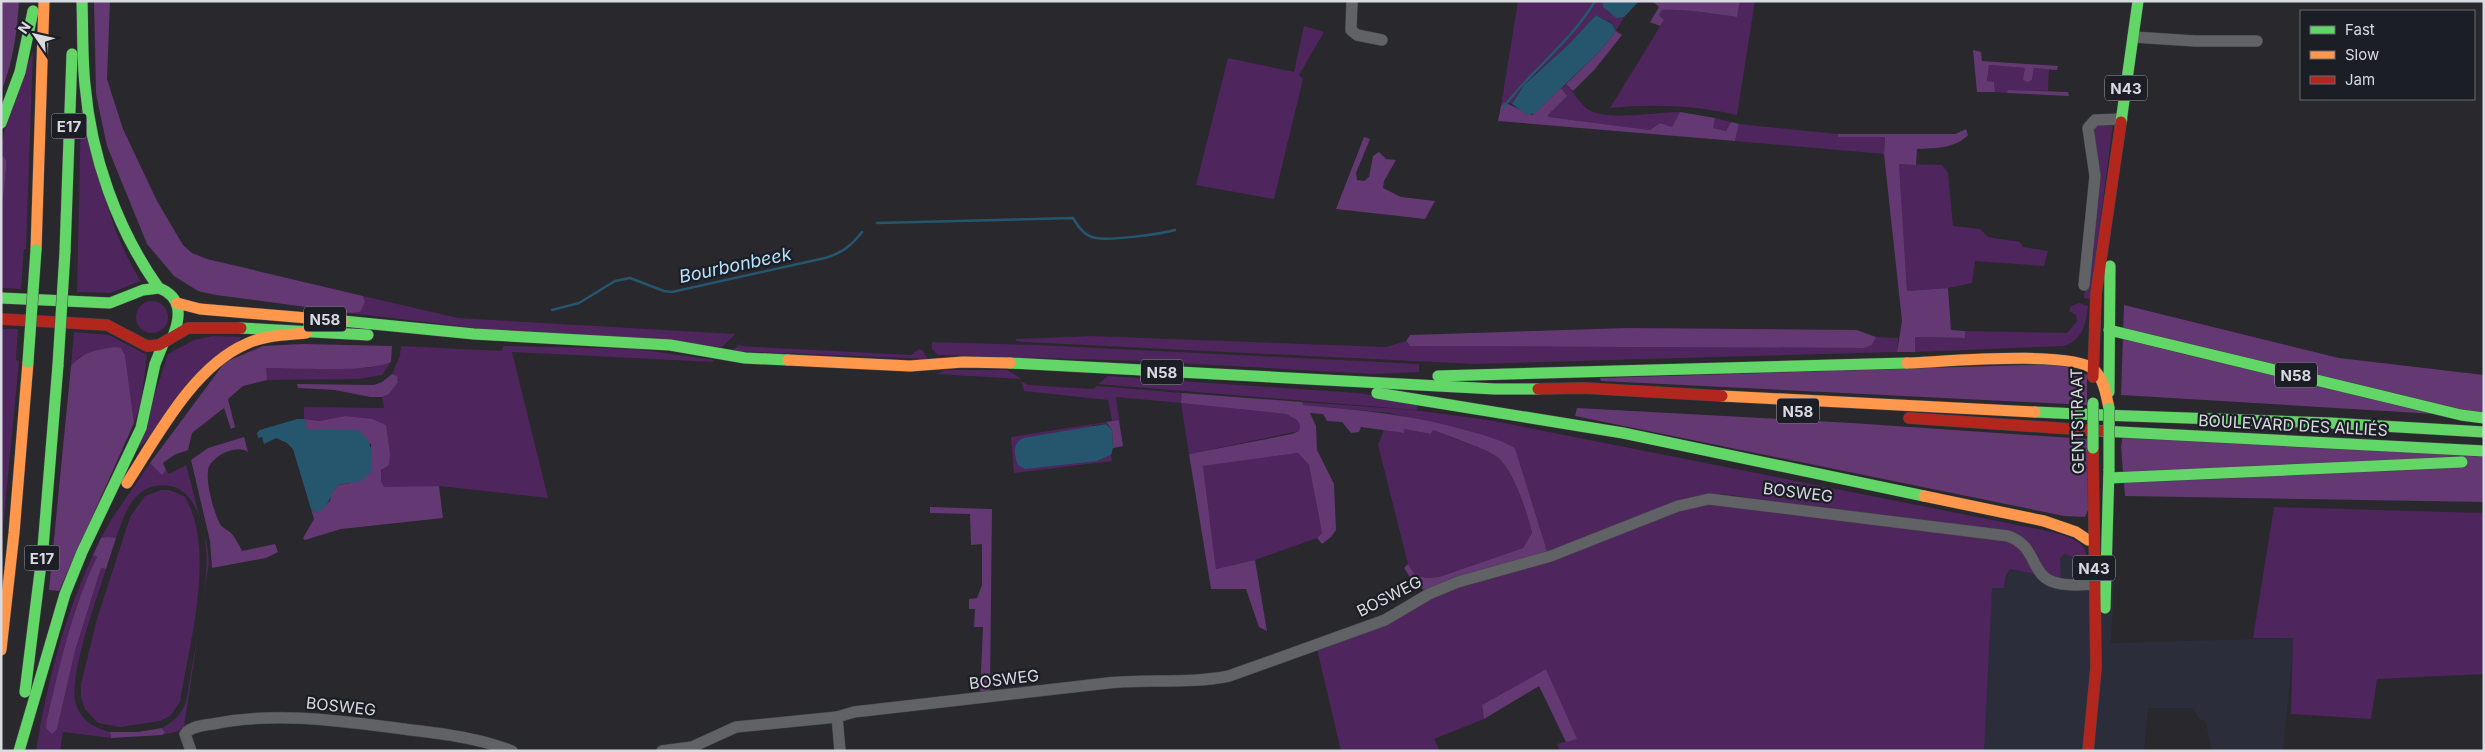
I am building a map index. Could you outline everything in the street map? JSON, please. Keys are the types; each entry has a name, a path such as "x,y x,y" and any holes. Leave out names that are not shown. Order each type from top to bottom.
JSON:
{"main road":[{"path":"1,122 20,72 29,35 34,1"},
{"name":"E17","path":"1,650 14,533 36,250 44,1"},
{"name":"E17","path":"18,751 43,548 58,365 65,252 74,1"},
{"path":"82,1 86,95 96,147 127,239 139,263 158,287"},
{"name":"N43","path":"2088,751 2091,737 2096,668 2102,646 2106,584 2108,504 2103,471 2105,412 2099,376 2109,330 2114,176 2138,1"},
{"name":"GENTSTRAAT","path":"2096,668 2093,540 2094,521 2103,471 2093,448 2099,376 2088,339 2114,176"},
{"path":"1,298 110,303 141,289 158,287"},
{"name":"N58","path":"158,287 168,292 177,303 200,309 307,317 474,334 670,345 726,356 788,360 910,366 963,362 1003,363 1495,389 1630,390 1831,403 2105,412"},
{"path":"173,336 180,317 177,303"},
{"path":"1,319 107,324 120,329 142,345 153,347 163,344"},
{"name":"N58","path":"163,344 187,328 197,327 398,336 474,334"},
{"path":"2088,339 2109,330"},
{"name":"N58","path":"2109,330 2461,415 2484,418"},
{"path":"92,535 208,369 226,354 252,342 306,333"},
{"path":"18,751 31,718 58,615 71,577 143,423 155,360 163,344"},
{"name":"N58","path":"1308,380 1334,374 1420,377 2056,359 2074,351"},
{"path":"2056,359 2084,362 2099,376"},
{"name":"N58","path":"1308,380 1341,390 1378,393 1623,433 2044,521 2080,524 2094,521"},
{"name":"N58","path":"1495,389 1512,393 1856,415"},
{"name":"BOULEVARD DES ALLIÉS","path":"2105,412 2484,432"},
{"name":"BOULEVARD DES ALLIÉS","path":"1893,417 2101,431 2484,451"},
{"path":"2103,471 2138,475 2484,462"},
{"path":"2094,521 2108,504"},
{"path":"2044,521 2076,532 2088,540 2093,540"},
{"name":"N43","path":"2091,737 2093,751"}],"street":[{"path":"1352,1 1350,30 1357,35 1382,40"},
{"path":"2133,37 2195,41 2257,41"},
{"path":"2084,285 2095,176 2088,128 2095,120 2122,119"},
{"name":"BOSWEG","path":"662,751 692,747 736,727 837,717 854,712 1109,683 1216,679 1229,676 1385,620 1429,594 1458,582 1551,556 1678,506 1709,499 2008,536 2023,544 2030,552 2037,569 2045,578 2068,585 2106,584"},
{"path":"837,717 840,751"},
{"name":"BOSWEG","path":"191,751 186,734 192,728 228,721 288,718 329,720 460,736 484,741 512,751"}],"shaded area":[{"path":"1,1 19,1 14,47 9,70 1,92"},
{"path":"94,1 110,1 107,79 123,129 157,201 183,245 192,253 207,259 363,296 365,302 360,312 350,313 216,295 198,291 174,276 147,244 107,146 96,94"},
{"path":"1518,1 1602,1 1610,13 1624,17 1616,31 1612,23 1596,15 1569,44 1524,84 1512,104 1504,102 1501,106"},
{"path":"1652,1 1740,1 1737,17 1690,11 1662,10 1659,15 1664,20 1660,26 1650,22 1659,7"},
{"path":"1740,1 1755,1 1737,115 1674,106 1610,108 1664,20 1659,15 1662,10 1690,11 1737,17"},
{"path":"1304,26 1324,32 1299,75 1303,79 1274,199 1196,185 1228,58 1294,72"},
{"path":"1616,31 1622,35 1595,69 1573,91 1566,84 1599,52"},
{"path":"1973,50 1981,52 1982,61 2058,66 2057,70 2034,68 2032,80 2028,82 2023,80 2025,68 1989,65 1987,81 1994,82 1995,92 1977,92"},
{"path":"33,51 26,249 24,249 21,289 1,288 1,207 6,165 6,161 1,153 2,144 14,102"},
{"path":"1989,65 2025,68 2032,80 2034,68 2049,69 2048,91 2009,90 2007,93 1995,92 1994,82 1987,81"},
{"path":"1566,84 1582,105 1597,113 1633,115 1680,112 1672,127 1660,123 1650,130 1549,117 1548,115 1567,96 1561,88"},
{"path":"1561,88 1567,96 1548,115 1549,117 1650,130 1660,123 1672,127 1680,112 1715,118 1713,128 1726,131 1731,122 1739,124 1735,141 1498,121 1501,106 1504,102 1532,115"},
{"path":"2008,90 2068,92 2069,96 2007,93"},
{"path":"81,107 98,175 112,219 120,241 141,281 110,293 77,292"},
{"path":"1715,118 1731,122 1726,131 1712,128"},
{"path":"2094,123 2113,124 2090,299 2084,298 2096,194 2090,136"},
{"path":"1739,124 1838,134 1839,137 1885,137 1884,154 1735,141"},
{"path":"1966,129 1968,135 1957,143 1944,147 1917,149 1916,165 1899,164 1907,291 1948,288 1951,330 1965,331 1965,338 1915,337 1915,352 1897,352 1902,321 1884,154 1885,137 1838,137 1838,134 1955,134"},
{"path":"1364,137 1370,139 1356,173 1357,180 1364,181 1369,177 1373,156 1379,152 1386,159 1396,160 1384,181 1383,188 1401,197 1435,201 1425,219 1336,209"},
{"path":"1,154 6,164 1,207"},
{"path":"1899,164 1942,165 1948,173 1953,226 1980,229 1988,237 2020,242 2023,247 2048,251 2044,266 1975,261 1972,283 1948,288 1907,291"},
{"path":"363,296 458,318 735,334 722,347 483,329 350,313 365,302"},
{"path":"152,301 164,305 168,317 164,329 152,333 140,329 136,317 140,305"},
{"path":"2079,303 2088,306 2085,325 2075,340 2064,346 1915,352 1915,337 1964,338 1965,331 2067,333 2077,321 2076,315 2069,311 2071,306"},
{"path":"2124,305 2339,358 2484,375 2484,417 2121,395"},
{"path":"1628,328 1857,330 1876,337 1872,345 1864,348 1410,346 1406,341 1410,335"},
{"path":"1,329 18,329 16,360 19,361 1,549"},
{"path":"74,332 109,335 147,355 141,402 134,423 125,355 121,348 80,356 71,366"},
{"path":"213,336 242,337 136,451 168,354 194,340"},
{"path":"1091,336 1386,347 1406,341 1410,346 1864,348 1872,345 1876,337 1898,338 1897,352 1473,364 1016,341 1016,339"},
{"path":"745,340 739,346 911,355 919,349 923,351 928,359 732,351"},
{"path":"932,342 1037,345 1419,364 1419,372 1373,374 1141,361 938,355 932,349"},
{"path":"303,344 392,346 391,362 365,368 348,369 266,368 267,380 243,386 228,399 235,427 231,429 224,408 192,433 188,450 174,455 163,463 166,470 162,475 150,463 225,362 263,346"},
{"path":"401,346 502,351 503,346 637,349 714,360 713,362 512,352 548,498 439,486 384,488 381,474 390,454 345,416 319,421 304,419 304,407 384,408 382,397 389,394 399,380 392,374 400,355"},
{"path":"115,347 121,348 125,355 134,423 59,591 49,590 71,366 86,354"},
{"path":"391,362 382,375 358,379 267,380 265,368 368,368"},
{"path":"2059,364 2087,375 2087,405 1601,381 1600,378"},
{"path":"945,370 1007,370 1022,379 937,374"},
{"path":"392,374 397,376 398,382 389,394 382,397 370,397 335,390 298,388 297,384 374,385 382,382"},
{"path":"1108,376 1358,393 1418,402 1417,410 1098,384"},
{"path":"1021,381 1028,385 1093,389 1097,386 1182,393 1182,403 1286,414 1297,420 1300,425 1299,431 1189,454 1181,403 1116,397 1119,420 1112,421 1108,400 1024,391"},
{"path":"1182,393 1302,402 1303,405 1388,414 1451,426 1504,443 1515,448 1547,551 1424,590 1413,582 1404,568 1408,564 1415,575 1426,578 1439,577 1523,548 1532,533 1523,503 1509,472 1503,463 1492,454 1433,430 1431,434 1404,429 1404,433 1361,427 1359,432 1351,433 1342,422 1327,421 1323,414 1310,413 1316,426 1317,450 1334,484 1336,530 1322,544 1317,538 1322,533 1309,465 1298,453 1203,466 1216,569 1255,560 1267,631 1259,627 1246,589 1211,589 1189,454 1292,434 1299,431 1300,425 1297,420 1286,414 1181,403"},
{"path":"1302,402 1413,410 1489,420 2051,532 2073,539 2084,547 2087,559 2087,577 2083,580 2073,579 2079,570 2078,559 2064,554 2060,558 2061,580 2050,577 2035,557 1988,531 1722,494 1707,494 1547,551 1515,448 1390,413 1302,405"},
{"path":"1577,408 1852,423 2087,439 2088,510 2085,517 2064,516 1575,416"},
{"path":"345,416 372,419 386,425 390,454 389,465 381,470 381,481 384,487 439,486 443,518 341,529 305,540 303,538 314,519 311,509 317,513 330,501 331,494 338,485 350,483 371,472 371,444 307,429 304,419 319,421"},
{"path":"1119,420 1123,446 1113,448 1112,430 1106,422"},
{"path":"1106,422 1106,424 1092,425 1097,461 1111,455 1112,461 1014,473 1011,437"},
{"path":"1404,429 1431,434 1433,430 1492,454 1503,463 1514,482 1530,524 1532,533 1523,548 1439,577 1426,578 1415,575 1408,564 1378,445 1384,430 1403,433"},
{"path":"2123,433 2484,457 2484,502 2125,496 2121,447"},
{"path":"244,437 248,452 237,449 231,450 218,456 210,466 208,483 213,506 220,524 232,534 242,551 275,544 278,552 266,558 212,568 210,541 191,460 208,448"},
{"path":"1298,453 1309,465 1322,533 1317,538 1255,560 1216,569 1203,466"},
{"path":"150,463 162,474 166,470 169,474 186,465 201,523 192,501 182,491 170,486 155,486 140,493 134,499 125,514 116,538 101,538 113,517"},
{"path":"161,490 169,490 184,496 194,517 199,542 198,597 180,702 170,716 160,721 120,727 98,723 85,709 81,698 81,684 97,619 130,517 145,496"},
{"path":"1707,504 2010,541 2024,553 2034,574 2010,569 2006,576 2004,588 1992,588 1984,751 1560,751 1557,744 1576,739 1546,669 1482,705 1484,719 1434,739 1440,751 1341,751 1317,649 1439,593 1667,514"},
{"path":"930,507 992,509 990,692 980,694 983,627 974,627 975,609 969,609 969,599 977,598 982,585 982,544 971,545 970,514 930,513"},
{"path":"2274,507 2484,513 2484,674 2377,679 2371,719 2291,714 2293,638 2253,638"},
{"path":"203,531 209,562 203,603 207,560"},
{"path":"101,538 116,538 106,569 101,568 75,651 57,729 52,734 46,728 47,719 68,636 80,596 97,557 93,555"},
{"path":"2033,549 2115,564 2111,643 2294,638 2283,751 2212,751 2205,721 2199,719 2193,708 2148,708 2144,751 1983,751 1990,586 2004,588 2010,569 2034,574"},
{"path":"93,555 97,557 80,596 62,657 47,719 57,729 75,651 101,568 106,569 85,637 76,675 75,691 76,704 81,715 94,726 110,732 111,738 63,732 60,751 36,751 45,700 65,626"},
{"path":"200,625 184,727 176,732 165,734 162,728 178,716 187,698"},
{"path":"1546,669 1577,739 1566,742 1539,686 1484,719 1482,705"},
{"path":"162,728 165,733 162,735 111,738 110,732 138,732"}],"water":[{"path":"1602,1 1639,1 1624,17 1616,18 1603,7"},
{"path":"1596,15 1612,24 1616,31 1599,52 1535,113 1528,115 1512,104 1524,85 1569,44"},
{"path":"297,419 304,419 308,429 358,430 367,439 371,449 371,472 361,481 338,485 327,504 317,513 311,509 293,449 287,443 276,438 264,444 262,437 258,438 257,433 260,430"},
{"path":"1106,424 1112,430 1113,448 1111,455 1097,461 1025,469 1018,465 1015,450 1019,440 1023,438"}],"waterway":[{"name":"Bourbonbeek","path":"1503,108 1563,43 1595,1"},
{"name":"Bourbonbeek","path":"877,223 1073,218 1089,236 1108,239 1175,230"},
{"name":"Bourbonbeek","path":"552,310 579,303 615,281 630,278 664,291 672,292 825,258 846,248 862,232"}],"traffic: fast":[{"path":"82,1 85,85 88,112 100,165 118,216 143,265 158,287"},
{"path":"2121,122 2138,1"},
{"path":"1,123 20,72 33,11"},
{"path":"65,252 72,54"},
{"path":"28,362 36,250"},
{"path":"58,365 65,252"},
{"path":"2109,392 2110,266"},
{"path":"1,298 110,303 143,290 159,288 172,296 178,308 176,329 173,336"},
{"path":"343,321 474,334 670,345 745,358 788,360"},
{"path":"241,328 368,335"},
{"path":"2109,330 2461,415 2484,418"},
{"path":"19,751 65,594 82,552 141,428 155,364 163,344"},
{"path":"1010,363 1495,389 1538,389"},
{"path":"1438,376 1907,363"},
{"path":"25,692 43,548 58,365"},
{"path":"1377,393 1623,433 1924,496"},
{"path":"2093,403 2093,448"},
{"path":"2109,408 2109,469"},
{"path":"2035,412 2101,415"},
{"path":"2101,415 2330,423 2484,432"},
{"path":"2101,431 2484,451"},
{"path":"2109,478 2462,462"},
{"path":"2105,608 2109,469"}],"traffic: slow":[{"path":"36,250 44,1"},
{"path":"177,303 200,309 343,321"},
{"path":"127,483 178,405 209,369 227,355 253,341 275,336 306,333"},
{"path":"1907,363 2004,358 2033,358 2080,363 2093,369 2100,377 2109,408"},
{"path":"788,360 910,366 963,362 1010,363"},
{"path":"1,650 14,533 28,362"},
{"path":"1722,396 2035,412"},
{"path":"1924,496 2044,521 2076,532 2088,540 2093,540"}],"traffic: jam":[{"path":"2093,377 2096,294 2121,122"},
{"path":"1,319 107,325 147,346 159,345 188,328 241,328"},
{"path":"1538,389 1584,388 1722,396"},
{"path":"1909,418 2101,431"},
{"path":"2088,751 2096,668 2093,448"}]}
